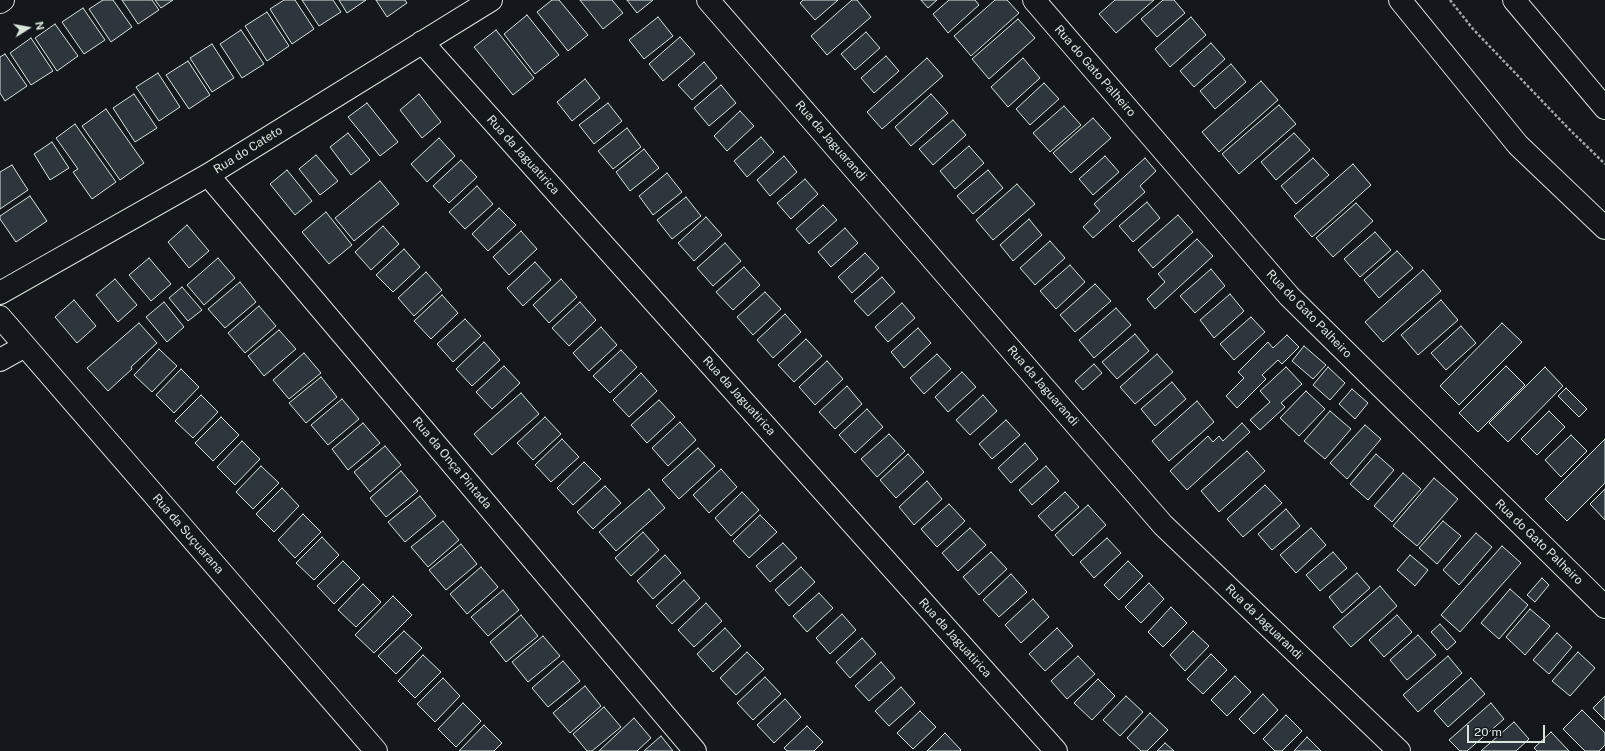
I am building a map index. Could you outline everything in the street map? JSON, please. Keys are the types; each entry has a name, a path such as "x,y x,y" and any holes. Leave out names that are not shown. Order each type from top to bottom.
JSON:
{"street":[{"name":"Rua do Cateto","path":"0,293 208,175 491,0"},
{"name":"Rua da Jaguarandi","path":"708,0 1163,525 1399,751"},
{"name":"Rua do Gato Palheiro","path":"1034,0 1288,296 1605,607"},
{"path":"1400,0 1518,145 1605,228"},
{"path":"1514,0 1605,108"},
{"name":"Rua da Jaguatirica","path":"422,42 1056,751"},
{"name":"Rua da Onça Pintada","path":"208,175 695,751"},
{"name":"Rua da Suçuarana","path":"0,317 376,751"},
{"path":"0,360 25,346"}],"path":[{"path":"1450,0 1473,29 1564,124 1605,164"}],"building":[{"path":"103,0 113,0 132,27 111,42 89,9"},
{"path":"122,0 152,0 159,10 138,24"},
{"path":"155,0 173,0 161,8"},
{"path":"284,0 295,0 314,29 292,44 270,9"},
{"path":"302,0 333,0 341,12 319,26"},
{"path":"339,0 366,0 347,13"},
{"path":"376,0 405,0 407,3 387,17"},
{"path":"552,0 559,0 588,35 568,51 537,12"},
{"path":"580,0 612,0 623,13 603,29"},
{"path":"627,0 653,0 637,13"},
{"path":"803,0 838,0 815,20 800,3"},
{"path":"852,0 857,0 871,17 827,55 811,36"},
{"path":"921,0 937,0 928,8"},
{"path":"949,0 975,0 979,5 948,33 933,14"},
{"path":"995,0 1007,0 1019,13 971,56 954,36"},
{"path":"1115,0 1154,0 1116,33 1099,14"},
{"path":"1163,0 1174,0 1185,13 1157,37 1141,19"},
{"path":"83,8 105,40 84,54 62,22"},
{"path":"267,12 289,46 267,61 245,26"},
{"path":"527,15 559,55 535,74 504,34"},
{"path":"658,17 673,36 644,59 629,40"},
{"path":"1191,17 1206,35 1170,67 1155,49"},
{"path":"1018,19 1035,38 989,79 972,59"},
{"path":"55,24 78,56 57,71 35,38"},
{"path":"241,30 264,64 242,78 220,44"},
{"path":"496,30 534,78 513,95 474,47"},
{"path":"866,32 880,48 855,70 841,54"},
{"path":"680,37 695,54 663,81 649,64"},
{"path":"31,38 53,71 31,85 10,53"},
{"path":"1211,43 1225,59 1194,87 1180,71"},
{"path":"212,44 234,78 212,92 190,58"},
{"path":"5,54 27,86 5,101 0,93 0,57"},
{"path":"886,56 899,71 874,93 861,78"},
{"path":"927,58 943,76 882,129 867,112"},
{"path":"1023,58 1040,78 1008,107 991,87"},
{"path":"188,61 210,95 189,109 166,75"},
{"path":"704,62 717,78 692,100 678,85"},
{"path":"1231,64 1246,82 1215,109 1200,91"},
{"path":"158,73 180,107 159,121 136,87"},
{"path":"585,79 600,98 572,121 557,102"},
{"path":"1261,81 1278,100 1219,152 1202,132"},
{"path":"1044,83 1059,99 1030,125 1016,109"},
{"path":"721,85 736,103 709,126 694,108"},
{"path":"134,94 157,128 135,142 113,108"},
{"path":"419,94 441,122 422,138 400,110"},
{"path":"931,94 948,113 911,146 895,127"},
{"path":"367,103 398,142 380,156 348,117"},
{"path":"608,103 622,121 594,144 579,125"},
{"path":"1279,105 1296,124 1239,174 1222,154"},
{"path":"1064,106 1081,125 1050,152 1033,133"},
{"path":"106,109 144,163 120,180 82,126"},
{"path":"740,111 754,126 727,151 714,136"},
{"path":"1093,118 1111,138 1071,173 1053,153"},
{"path":"953,120 966,135 933,165 919,149"},
{"path":"75,124 116,182 92,199 73,172 78,169 56,138"},
{"path":"627,128 641,147 613,169 598,151"},
{"path":"348,133 370,160 351,175 330,147"},
{"path":"1294,133 1310,150 1276,180 1261,162"},
{"path":"761,137 774,152 747,177 734,161"},
{"path":"439,138 455,156 427,182 411,164"},
{"path":"52,142 69,168 50,180 34,154"},
{"path":"969,146 984,163 955,189 940,171"},
{"path":"644,149 659,168 630,191 616,172"},
{"path":"316,155 338,181 320,195 299,169"},
{"path":"784,156 797,172 770,196 757,180"},
{"path":"1105,156 1119,172 1093,195 1079,179"},
{"path":"1145,158 1156,171 1140,186 1145,192 1093,238 1083,227 1100,211 1094,204"},
{"path":"1313,158 1329,175 1296,204 1281,186"},
{"path":"461,160 477,177 449,203 433,186"},
{"path":"1353,164 1371,185 1312,237 1294,216"},
{"path":"12,165 28,190 0,209 0,172"},
{"path":"287,170 312,201 295,215 270,184"},
{"path":"988,170 1003,188 973,214 957,196"},
{"path":"667,173 682,192 653,215 639,196"},
{"path":"805,179 818,194 791,219 777,203"},
{"path":"380,181 399,204 354,241 335,218"},
{"path":"1017,184 1035,204 993,240 976,220"},
{"path":"477,186 493,204 465,229 449,212"},
{"path":"30,196 47,221 16,242 0,219 0,216"},
{"path":"686,197 701,216 672,239 657,220"},
{"path":"1147,202 1160,218 1133,242 1119,226"},
{"path":"1356,203 1373,221 1333,257 1316,238"},
{"path":"823,205 837,220 809,244 796,229"},
{"path":"499,208 516,225 488,251 472,234"},
{"path":"326,212 352,245 329,264 302,232"},
{"path":"1178,215 1193,232 1153,268 1138,250"},
{"path":"706,217 722,235 694,261 678,243"},
{"path":"1029,219 1042,235 1013,261 1000,245"},
{"path":"187,225 209,251 189,268 168,242"},
{"path":"383,226 399,244 371,270 355,252"},
{"path":"845,228 858,243 831,267 818,252"},
{"path":"521,231 537,249 509,275 493,257"},
{"path":"1375,232 1391,250 1360,277 1344,259"},
{"path":"1197,239 1213,256 1155,309 1147,299 1165,282 1158,274"},
{"path":"1050,241 1065,258 1035,285 1020,268"},
{"path":"725,243 741,261 713,286 697,268"},
{"path":"404,249 420,267 393,292 376,275"},
{"path":"1397,251 1413,268 1379,298 1364,280"},
{"path":"865,253 879,268 852,293 838,277"},
{"path":"149,258 171,284 151,301 129,275"},
{"path":"218,258 235,278 204,305 187,285"},
{"path":"535,262 551,280 523,306 507,288"},
{"path":"1070,265 1085,282 1056,309 1040,291"},
{"path":"744,267 760,285 733,310 716,292"},
{"path":"1211,269 1225,286 1195,313 1180,296"},
{"path":"1423,270 1441,291 1383,342 1365,322"},
{"path":"426,272 442,290 414,316 398,298"},
{"path":"882,277 895,292 868,316 854,301"},
{"path":"115,279 137,305 118,322 96,295"},
{"path":"561,279 577,297 549,323 533,305"},
{"path":"240,282 256,302 225,328 208,309"},
{"path":"1095,284 1111,301 1075,332 1060,315"},
{"path":"182,287 202,310 188,321 169,298"},
{"path":"765,292 781,309 753,335 737,317"},
{"path":"1230,294 1244,311 1214,338 1200,320"},
{"path":"442,295 458,313 431,339 414,321"},
{"path":"74,300 96,326 77,343 55,317"},
{"path":"1441,300 1458,320 1418,355 1401,335"},
{"path":"164,302 184,327 167,342 146,317"},
{"path":"580,302 596,320 569,346 552,328"},
{"path":"902,303 915,318 888,342 875,327"},
{"path":"259,306 276,326 245,353 228,333"},
{"path":"1116,308 1131,325 1094,358 1079,340"},
{"path":"785,314 801,332 773,358 757,340"},
{"path":"1251,317 1265,332 1234,360 1220,344"},
{"path":"465,319 481,336 453,362 437,344"},
{"path":"139,323 157,343 108,391 87,368"},
{"path":"1502,323 1522,342 1459,405 1440,386"},
{"path":"1461,326 1476,343 1446,370 1431,353"},
{"path":"601,327 617,345 589,371 573,353"},
{"path":"918,328 931,343 904,368 891,352"},
{"path":"279,330 296,349 264,376 248,356"},
{"path":"1135,334 1149,351 1117,379 1102,362"},
{"path":"1287,335 1299,347 1282,364 1278,360 1262,375 1266,379 1237,408 1226,396 1244,378 1238,372 1268,342 1273,348"},
{"path":"806,339 822,356 794,382 778,365"},
{"path":"484,342 500,360 472,386 456,369"},
{"path":"1304,346 1326,365 1313,379 1292,361"},
{"path":"159,349 177,366 152,392 134,375"},
{"path":"621,350 637,367 610,393 593,376"},
{"path":"304,353 321,373 289,399 273,380"},
{"path":"937,354 951,369 924,394 910,378"},
{"path":"1157,354 1173,372 1135,404 1120,387"},
{"path":"827,361 843,379 815,405 799,387"},
{"path":"1094,364 1102,373 1083,390 1075,381"},
{"path":"504,366 520,383 492,409 476,392"},
{"path":"1506,366 1525,385 1478,432 1459,413"},
{"path":"1286,367 1302,384 1281,403 1285,407 1260,430 1250,420 1270,402 1260,391"},
{"path":"1328,367 1345,383 1330,400 1313,385"},
{"path":"1545,367 1563,386 1508,442 1489,423"},
{"path":"181,369 199,387 174,413 156,395"},
{"path":"962,372 976,387 948,412 935,397"},
{"path":"641,373 657,391 629,417 613,400"},
{"path":"321,377 337,397 306,423 289,403"},
{"path":"1172,382 1186,399 1155,426 1141,409"},
{"path":"847,386 862,404 835,429 819,412"},
{"path":"1566,388 1587,409 1579,417 1558,396"},
{"path":"1352,389 1368,403 1355,419 1339,404"},
{"path":"1306,391 1325,409 1299,436 1280,418"},
{"path":"521,393 539,414 492,455 474,434"},
{"path":"201,395 218,412 193,438 175,421"},
{"path":"983,395 997,411 970,435 956,420"},
{"path":"342,399 359,419 328,445 311,425"},
{"path":"659,400 675,417 647,443 631,425"},
{"path":"1197,401 1214,422 1169,461 1152,441"},
{"path":"867,409 883,427 855,453 839,435"},
{"path":"1330,411 1351,429 1325,459 1304,441"},
{"path":"1549,411 1565,427 1537,455 1521,439"},
{"path":"221,417 239,435 213,461 195,443"},
{"path":"545,417 561,434 533,460 517,443"},
{"path":"1006,420 1020,435 992,459 979,444"},
{"path":"680,422 696,440 668,466 652,448"},
{"path":"363,423 380,443 348,470 332,449"},
{"path":"1242,423 1250,432 1187,490 1170,471 1208,436 1213,442 1219,436 1223,441"},
{"path":"1365,425 1381,439 1347,479 1330,463"},
{"path":"889,434 905,451 877,477 861,459"},
{"path":"1571,435 1587,451 1561,477 1545,460"},
{"path":"562,439 579,457 551,482 535,465"},
{"path":"1605,439 1605,483 1567,521 1545,499"},
{"path":"242,441 260,459 235,485 217,467"},
{"path":"1025,443 1038,459 1011,483 998,468"},
{"path":"385,446 401,465 370,492 354,472"},
{"path":"698,448 715,466 679,499 662,480"},
{"path":"1247,451 1265,471 1219,512 1201,491"},
{"path":"908,454 924,472 896,498 880,480"},
{"path":"1376,454 1394,470 1368,500 1350,484"},
{"path":"584,462 601,479 573,505 557,488"},
{"path":"261,466 279,483 253,509 236,492"},
{"path":"1046,466 1059,481 1032,505 1019,490"},
{"path":"721,469 737,487 709,513 693,495"},
{"path":"401,471 418,491 386,517 370,498"},
{"path":"1403,473 1421,489 1392,522 1374,506"},
{"path":"1434,478 1458,499 1417,546 1393,526"},
{"path":"927,481 942,499 914,525 899,507"},
{"path":"1265,485 1282,503 1243,537 1227,519"},
{"path":"605,486 621,503 593,529 577,512"},
{"path":"282,488 299,506 274,532 256,514"},
{"path":"649,489 665,508 616,551 599,532"},
{"path":"1605,489 1605,520 1590,504"},
{"path":"742,492 759,510 731,536 715,518"},
{"path":"1065,492 1079,507 1052,531 1038,516"},
{"path":"420,496 436,516 405,542 388,522"},
{"path":"949,504 965,521 937,547 921,529"},
{"path":"1088,505 1106,525 1073,556 1055,535"},
{"path":"1286,509 1300,526 1272,550 1258,534"},
{"path":"303,514 321,532 295,558 278,540"},
{"path":"760,515 777,532 749,558 733,541"},
{"path":"443,521 459,540 428,567 411,547"},
{"path":"1443,521 1461,536 1437,564 1419,548"},
{"path":"970,528 986,545 958,571 942,553"},
{"path":"1311,528 1326,545 1296,573 1280,555"},
{"path":"643,532 659,550 631,576 615,558"},
{"path":"1476,533 1492,547 1459,585 1443,570"},
{"path":"322,537 339,555 314,580 296,563"},
{"path":"1107,538 1121,553 1094,578 1080,562"},
{"path":"783,543 797,558 770,582 756,566"},
{"path":"461,544 477,564 446,590 429,570"},
{"path":"1502,546 1521,563 1460,632 1441,615"},
{"path":"991,552 1007,569 979,595 963,577"},
{"path":"1333,552 1347,568 1320,591 1306,575"},
{"path":"665,555 681,573 653,599 637,581"},
{"path":"1410,555 1428,570 1415,586 1397,570"},
{"path":"343,561 360,578 334,604 317,586"},
{"path":"1128,561 1143,576 1119,600 1104,585"},
{"path":"481,567 498,587 467,614 450,594"},
{"path":"801,567 815,582 789,606 775,590"},
{"path":"1357,573 1370,588 1342,613 1329,597"},
{"path":"1011,574 1027,592 999,617 983,600"},
{"path":"1542,578 1549,585 1535,602 1527,595"},
{"path":"684,580 700,598 672,624 656,606"},
{"path":"1149,583 1164,599 1141,623 1125,607"},
{"path":"363,584 381,602 356,627 338,610"},
{"path":"1380,586 1397,606 1351,647 1333,627"},
{"path":"1510,589 1528,605 1499,639 1481,623"},
{"path":"503,590 519,610 488,636 471,617"},
{"path":"819,593 833,608 807,632 793,616"},
{"path":"393,596 412,615 374,653 355,635"},
{"path":"1033,599 1049,617 1021,643 1005,625"},
{"path":"706,603 722,621 694,647 678,630"},
{"path":"1171,607 1187,623 1163,647 1148,632"},
{"path":"1530,609 1550,626 1525,655 1506,637"},
{"path":"842,614 856,630 830,654 816,638"},
{"path":"521,615 538,636 506,662 490,642"},
{"path":"1397,615 1412,632 1384,657 1369,640"},
{"path":"1440,624 1456,642 1447,650 1431,632"},
{"path":"725,628 741,646 713,672 697,654"},
{"path":"1057,628 1073,646 1045,671 1029,654"},
{"path":"404,631 422,648 396,674 378,656"},
{"path":"1193,631 1209,646 1185,671 1170,655"},
{"path":"1557,633 1572,647 1549,674 1533,660"},
{"path":"1418,635 1436,655 1407,680 1390,660"},
{"path":"543,636 560,656 528,682 512,662"},
{"path":"862,638 876,654 850,678 836,662"},
{"path":"747,652 764,669 736,695 720,678"},
{"path":"1578,652 1595,668 1570,696 1552,681"},
{"path":"1211,654 1227,670 1203,694 1187,679"},
{"path":"423,655 441,672 415,698 398,681"},
{"path":"1078,656 1095,674 1067,699 1051,681"},
{"path":"1448,656 1462,673 1418,712 1403,695"},
{"path":"563,661 580,681 548,707 532,688"},
{"path":"881,662 895,678 869,701 855,686"},
{"path":"1235,676 1251,692 1227,716 1211,700"},
{"path":"765,677 781,694 753,720 737,703"},
{"path":"443,678 460,696 435,722 417,704"},
{"path":"1471,678 1485,694 1448,727 1434,711"},
{"path":"1098,679 1115,696 1092,720 1074,703"},
{"path":"585,686 601,706 570,733 553,713"},
{"path":"901,687 915,703 889,726 875,711"},
{"path":"1263,694 1278,710 1254,734 1239,719"},
{"path":"1126,696 1143,712 1120,736 1103,720"},
{"path":"1605,696 1605,720 1593,708"},
{"path":"785,699 801,717 774,743 757,725"},
{"path":"463,703 481,721 456,747 438,729"},
{"path":"1491,703 1504,719 1467,751 1460,751 1449,740"},
{"path":"604,707 621,727 592,751 587,751 573,734"},
{"path":"1582,710 1605,733 1605,745 1599,751 1585,751 1563,729"},
{"path":"920,711 936,727 913,749 897,733"},
{"path":"1150,713 1168,730 1147,751 1141,751 1127,738"},
{"path":"1286,715 1302,731 1282,751 1275,751 1263,739"},
{"path":"634,718 651,738 637,751 599,751"},
{"path":"1514,722 1529,739 1516,751 1481,751"},
{"path":"484,725 502,743 494,751 459,751"},
{"path":"807,726 823,742 814,751 787,751 784,748"},
{"path":"1551,732 1569,751 1537,751 1534,748"},
{"path":"945,733 961,750 960,751 927,751"},
{"path":"661,736 673,751 644,751"},
{"path":"1307,737 1321,751 1294,751"},
{"path":"1165,743 1174,751 1157,751"}]}
